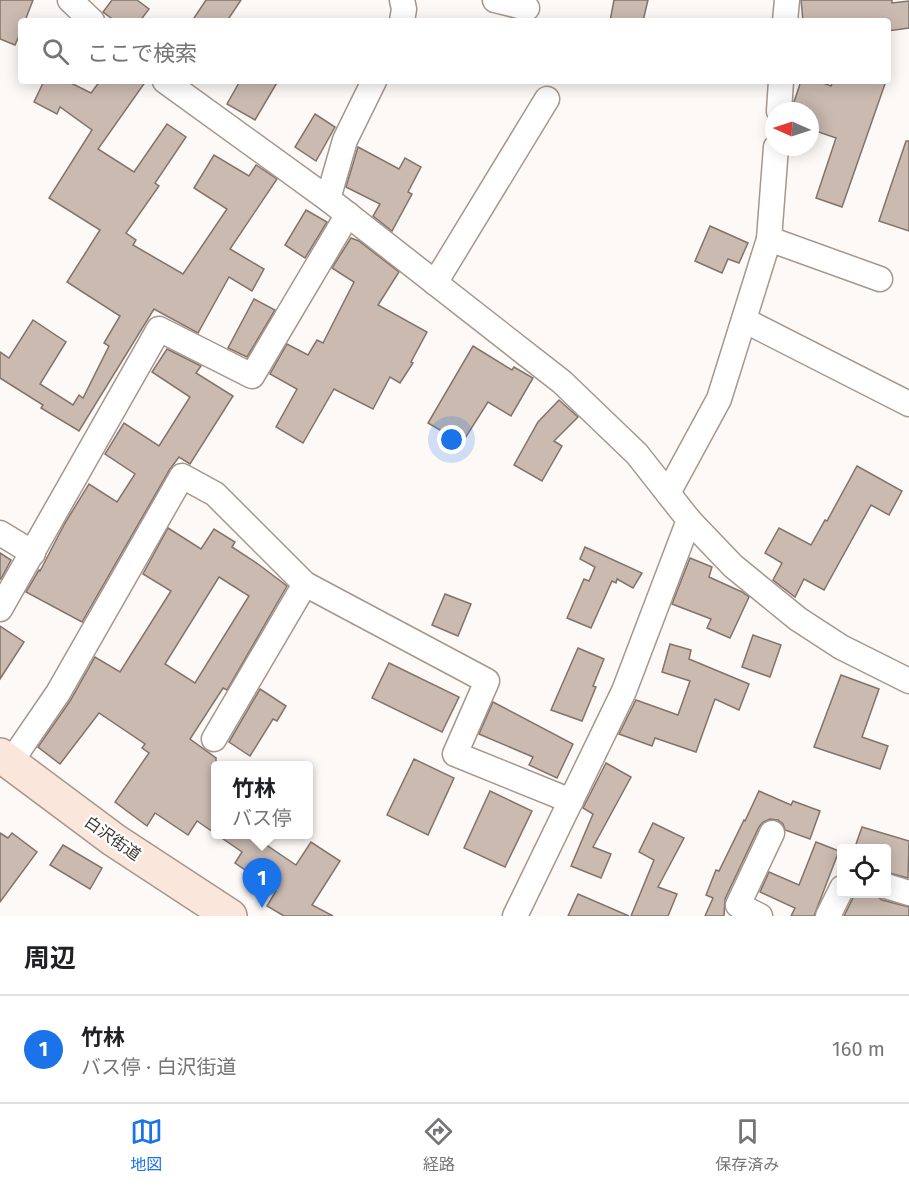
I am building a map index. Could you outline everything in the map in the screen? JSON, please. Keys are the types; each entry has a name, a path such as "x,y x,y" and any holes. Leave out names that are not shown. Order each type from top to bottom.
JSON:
{"main road":[{"name":"白沢街道","path":"5,759 105,833 230,916"}],"street":[{"path":"70,0 89,18"},
{"path":"402,0 402,18"},
{"path":"495,0 527,8"},
{"path":"785,18 787,0"},
{"path":"169,84 348,214 562,382 637,454 689,520 733,566 798,619 841,647 909,681"},
{"path":"328,199 345,140 373,84"},
{"path":"780,102 781,84"},
{"path":"435,283 547,99"},
{"path":"668,493 719,399 769,239 775,156"},
{"path":"0,609 159,329 252,376 348,214"},
{"path":"769,239 880,279"},
{"path":"744,320 909,404"},
{"path":"5,759 58,693 182,476 215,494 304,584 487,681 455,754 571,801"},
{"path":"515,916 624,691 689,520"},
{"path":"0,533 33,553"},
{"path":"214,739 304,584"},
{"path":"760,916 738,905 772,833"},
{"path":"891,888 909,893"},
{"path":"828,916 837,898"}],"building":[{"path":"0,0 33,0 26,18 18,18 18,38 15,45 0,39"},
{"path":"112,0 137,0 149,9 142,18 111,18 103,12"},
{"path":"206,0 241,0 229,18 194,18"},
{"path":"614,0 648,0 644,18 611,18"},
{"path":"801,0 892,0 892,3 909,1 909,28 891,31 891,18 803,18"},
{"path":"43,84 73,84 91,93 98,84 144,84 98,149 134,172 167,124 186,137 155,183 159,186 126,233 136,240 133,245 183,274 227,209 194,188 214,155 249,176 256,165 277,179 230,249 264,269 252,291 229,277 198,333 154,309 79,431 41,408 43,405 0,378 0,352 9,358 33,320 66,342 40,384 73,405 79,395 83,398 109,346 104,343 120,316 67,282 100,230 49,198 92,130 60,107 57,114 34,102"},
{"path":"238,84 276,84 255,120 227,104"},
{"path":"800,84 831,86 832,84 885,84 842,207 816,198 836,138 819,132 819,102 794,102"},
{"path":"315,114 335,127 316,161 295,147"},
{"path":"906,141 909,141 909,231 879,221"},
{"path":"358,147 399,169 405,158 421,167 408,192 412,194 392,231 373,216 380,204 346,187"},
{"path":"306,210 327,222 305,258 285,245"},
{"path":"710,226 748,243 739,263 728,259 722,273 695,261"},
{"path":"351,238 359,241 399,272 378,305 427,332 411,362 413,363 400,383 390,377 373,409 334,389 303,443 276,427 297,389 270,374 287,344 308,355 317,340 323,343 354,282 332,268"},
{"path":"254,299 275,310 247,357 228,348"},
{"path":"473,346 512,370 514,367 533,378 511,416 488,402 462,443 428,423"},
{"path":"167,349 201,366 196,373 233,396 190,464 179,457 170,469 82,622 26,592 89,484 117,502 135,474 105,454 124,423 159,446 190,397 152,372"},
{"path":"559,400 578,417 554,441 562,446 542,481 514,465 538,422"},
{"path":"857,466 902,491 889,515 871,505 824,590 804,579 795,597 773,580 782,563 765,553 779,528 811,545"},
{"path":"168,528 201,549 214,529 235,542 232,547 287,586 227,690 223,688 190,739 216,758 216,761 211,761 211,831 197,821 188,835 155,813 147,826 115,802 149,753 142,748 145,744 99,713 60,764 38,747 70,701 95,657 120,672 171,591 143,574","holes":["219,577 249,596 195,683 165,664"]},
{"path":"585,547 642,573 633,588 617,579 616,583 612,581 591,628 567,618 584,579 589,581 595,567 580,559"},
{"path":"0,553 11,560 1,579 0,579"},
{"path":"690,558 712,567 709,577 749,597 730,638 707,628 711,619 672,604"},
{"path":"445,594 471,604 458,636 432,625"},
{"path":"0,626 24,642 0,679"},
{"path":"753,635 781,645 770,677 742,667"},
{"path":"670,644 691,650 689,659 749,684 739,710 715,699 696,752 655,738 652,746 619,734 636,700 678,715 690,681 662,672"},
{"path":"578,648 604,659 593,686 596,687 582,721 551,710"},
{"path":"389,663 459,697 442,732 372,698"},
{"path":"841,675 879,689 862,737 888,746 880,769 814,747"},
{"path":"260,689 286,706 277,721 273,719 250,756 229,742"},
{"path":"493,702 573,744 557,778 529,765 533,757 479,734"},
{"path":"414,759 454,778 428,835 387,815"},
{"path":"606,763 631,777 593,847 611,854 601,878 571,866 593,814 583,808"},
{"path":"490,791 532,811 505,867 464,848"},
{"path":"759,791 791,805 793,801 820,811 810,839 785,830 783,824 778,820 770,819 763,822 725,899 724,916 705,916 713,898 706,895 716,870 719,871"},
{"path":"653,823 684,838 658,887 677,894 668,916 631,916 654,860 639,852"},
{"path":"862,827 909,841 908,878 891,873 891,844 856,844"},
{"path":"0,833 8,838 12,833 37,852 0,902"},
{"path":"223,839 257,839 296,865 311,842 340,861 312,905 333,916 284,916 267,906 276,891 235,863 242,852"},
{"path":"816,842 837,850 837,856 814,916 791,916 795,908 760,892 769,872 799,885"},
{"path":"63,845 102,868 90,889 50,865"},
{"path":"578,894 629,916 568,916"},
{"path":"853,898 879,898 909,907 909,916 844,916"}],"place":[{"name":"竹林","path":"262,908"}]}
